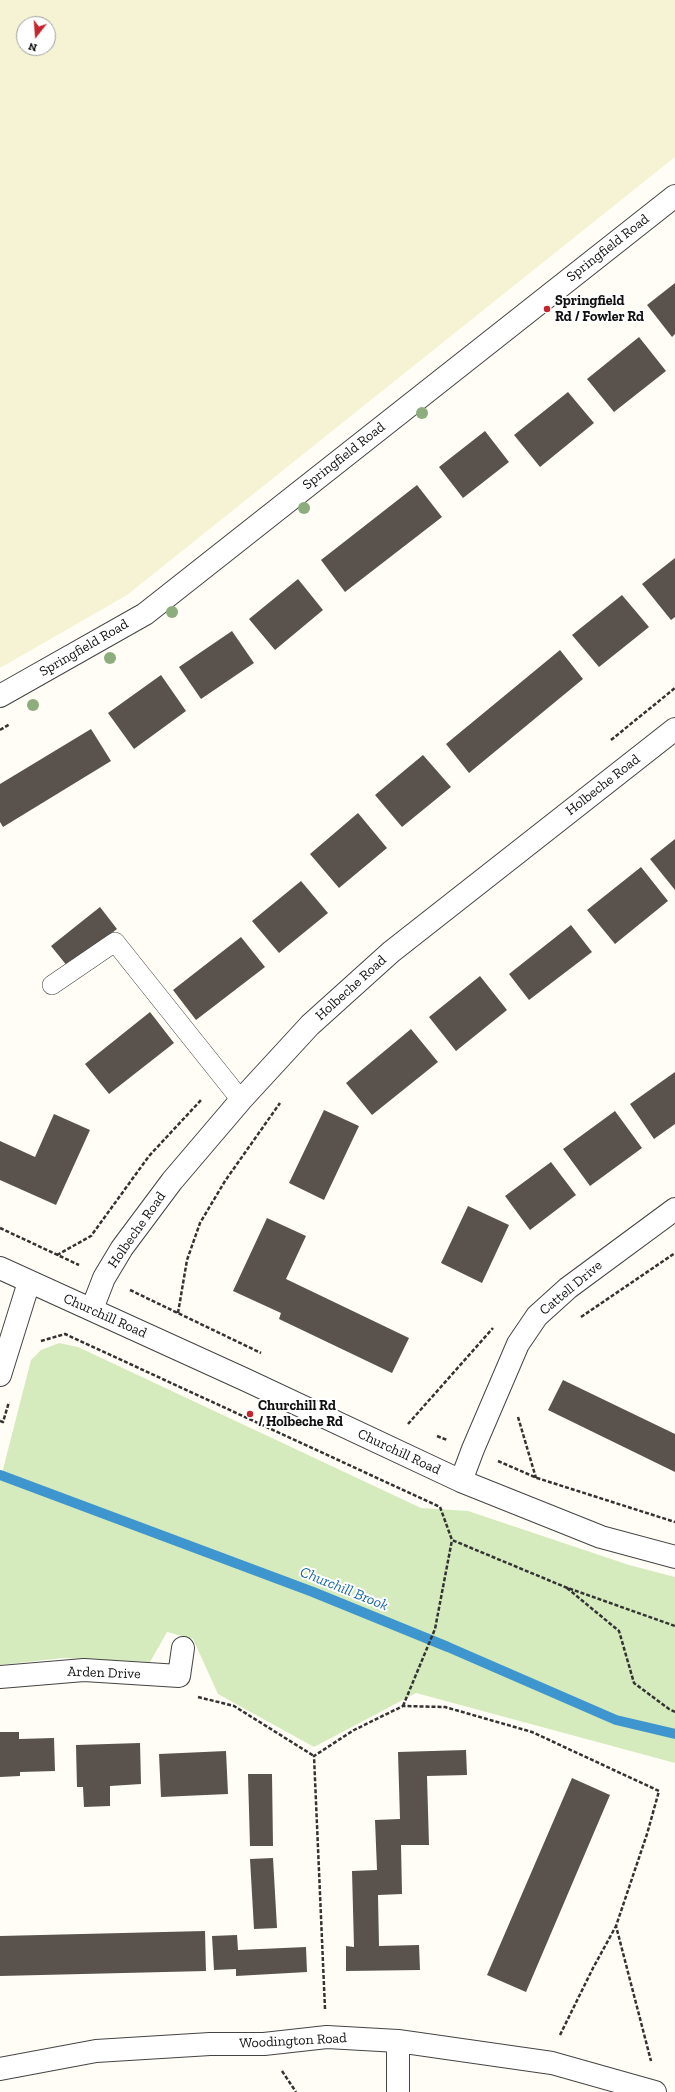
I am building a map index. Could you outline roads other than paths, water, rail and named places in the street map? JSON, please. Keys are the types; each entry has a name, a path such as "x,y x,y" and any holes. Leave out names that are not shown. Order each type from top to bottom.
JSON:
{"street":[{"name":"Springfield Road","path":"0,696 145,614 675,196"},
{"name":"Holbeche Road","path":"92,1309 104,1278 122,1248 172,1181 241,1100 310,1025 391,952 675,729"},
{"name":"Cattell Drive","path":"461,1481 473,1449 518,1344 537,1316 568,1288 675,1209"},
{"name":"Churchill Road","path":"0,1268 92,1309 461,1481 601,1537 675,1558"},
{"path":"0,1375 29,1282"},
{"name":"Arden Drive","path":"0,1677 84,1670 179,1676 183,1648"},
{"name":"Woodington Road","path":"0,2069 96,2051 210,2044 264,2044 327,2037 398,2041 552,2062 655,2092"},
{"path":"398,2041 398,2092"}],"lane":[{"path":"52,985 115,942 241,1100"}],"waterway":[{"name":"Churchill Brook","path":"0,1475 313,1592 448,1647 616,1720 675,1734"}],"place":[{"name":"Springfield Rd / Fowler Rd","path":"547,309"},
{"name":"Churchill Rd / Holbeche Rd","path":"250,1414"}]}
